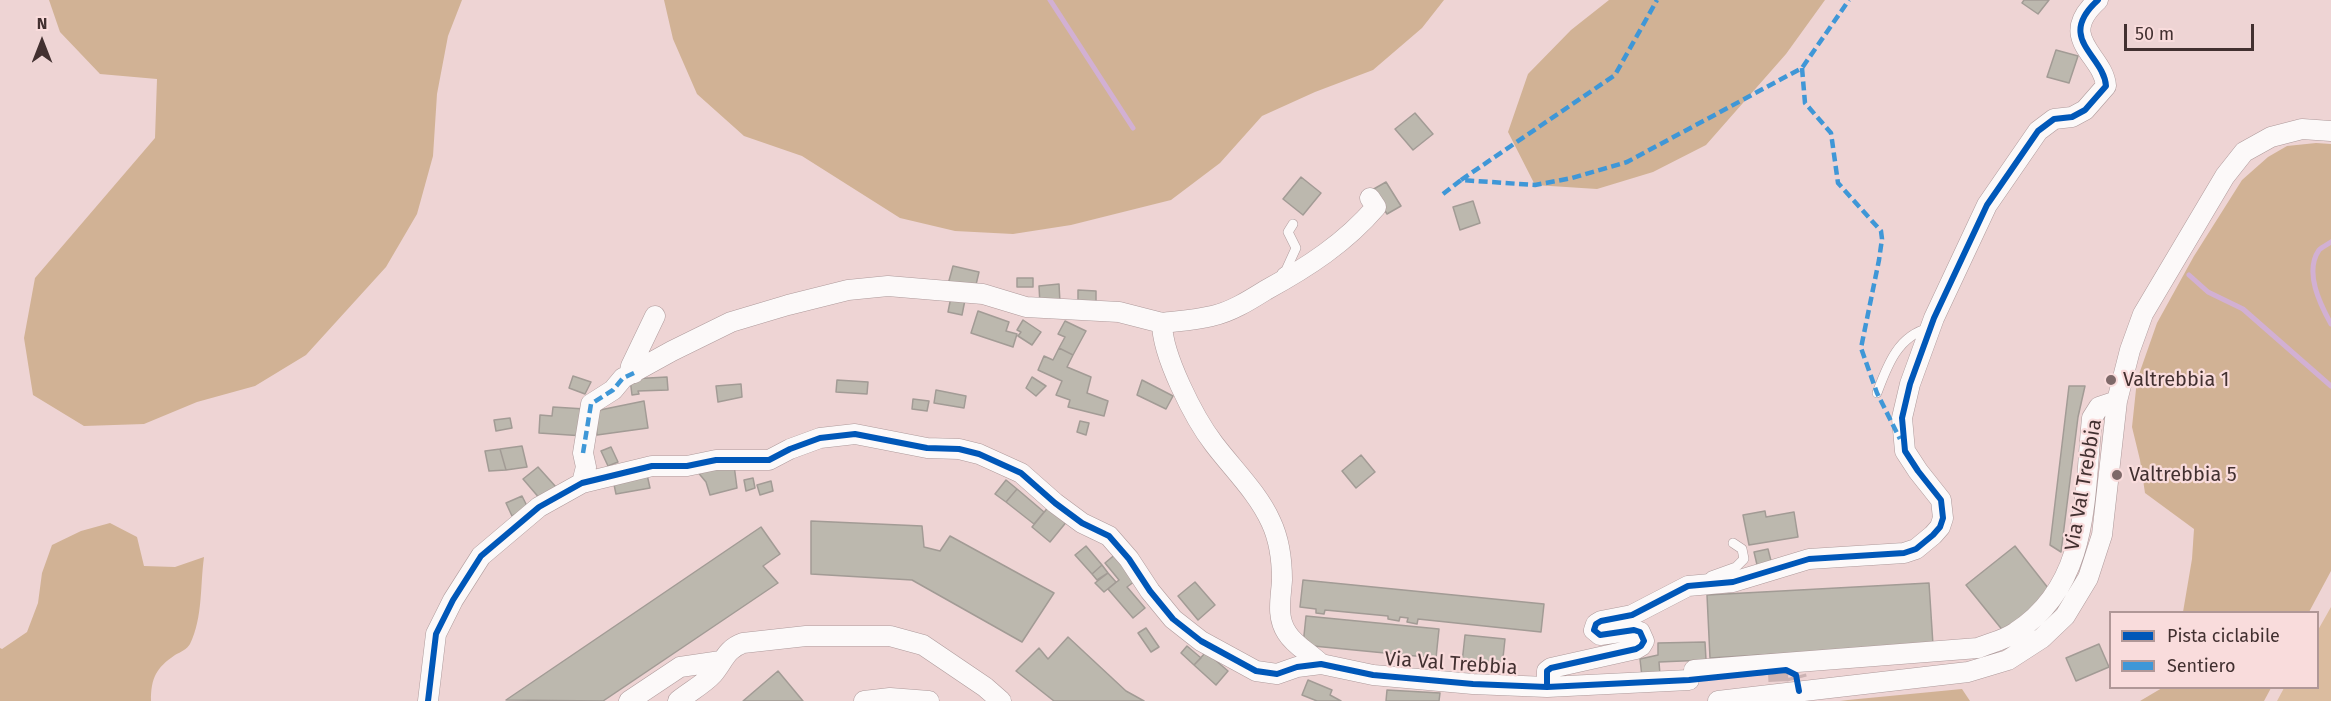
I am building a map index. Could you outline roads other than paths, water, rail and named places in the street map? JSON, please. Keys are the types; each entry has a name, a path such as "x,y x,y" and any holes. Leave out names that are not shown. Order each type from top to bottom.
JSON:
{"street":[{"path":"1547,687 1547,671 1551,668 1636,649 1644,641 1640,632 1634,630 1600,635 1594,630 1596,624 1601,621 1632,615 1688,586 1733,582 1809,559 1904,553 1926,543 1940,527 1941,500 1905,451 1902,418 1910,384 1930,328 1988,205 2038,131 2054,119 2072,117 2085,110 2106,86 2106,78 2084,46 2081,26 2087,9 2098,0"},
{"name":"Via Val Trebbia","path":"1321,664 1373,675 1473,684 1547,687 1691,675 1793,678 1968,672 2008,660 2042,638 2065,616 2088,578 2102,535 2117,401 2130,350 2143,314 2224,176 2244,152 2271,137 2302,129 2331,131"},
{"path":"582,483 586,466 583,453 591,404 613,390 623,378 731,322 848,290 888,286 983,294 1026,307 1119,312 1162,323 1214,316 1247,302 1310,266 1344,240 1376,207 1370,198"},
{"path":"634,373 630,371 631,366 655,316"},
{"path":"1162,323 1162,336 1181,388 1212,441 1262,505 1275,532 1281,562 1282,626 1292,640 1321,664"},
{"name":"Via Val Trebbia","path":"1718,701 1793,678 1977,648 2014,634 2046,609 2061,586 2079,541 2092,418 2099,407 2117,401"},
{"path":"428,701 436,634 449,607 481,556 539,507 582,483 652,466 687,466 716,460 769,460 820,438 855,434 927,448 959,449 980,453 1021,473 1082,523 1109,537 1125,553 1149,591 1173,619 1201,641 1256,671 1265,673 1277,674 1297,667 1321,664"},
{"path":"678,701 714,674 721,660 735,646 743,643 806,636 890,636 923,645 985,687 1001,701"},
{"path":"629,701 680,667 721,660"},
{"path":"864,701 890,698 929,701"}],"lane":[{"path":"1266,291 1266,283 1286,270 1296,248 1288,232 1293,224"},
{"path":"1877,393 1890,359 1902,344 1913,335 1930,328"},
{"path":"1705,584 1711,576 1736,567 1744,559 1742,549 1733,543"}],"waterway":[{"path":"1050,0 1133,128"},
{"path":"2331,242 2319,250 2313,268 2318,298 2331,324"},
{"path":"2189,275 2208,292 2243,309 2331,386"}],"tunnel":[{"path":"1768,672 1789,671 1796,675 1797,679"}],"place":[{"name":"Valtrebbia 1","path":"2111,380"},
{"name":"Valtrebbia 5","path":"2117,475"}]}
